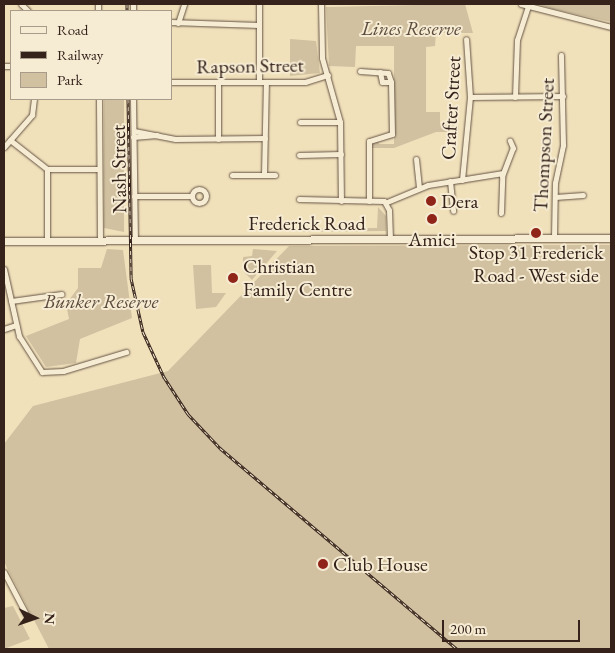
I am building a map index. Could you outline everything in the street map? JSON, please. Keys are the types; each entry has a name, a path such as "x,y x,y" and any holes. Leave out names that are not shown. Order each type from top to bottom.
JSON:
{"main road":[{"name":"Frederick Road","path":"4,241 611,238"}],"street":[{"path":"178,24 184,4"},
{"path":"259,4 259,82"},
{"path":"321,4 321,47 340,122 341,201"},
{"path":"521,4 611,27"},
{"path":"515,96 516,41 528,6"},
{"path":"172,22 178,24 259,25"},
{"name":"Crafter Street","path":"462,180 470,97 466,39"},
{"name":"Thompson Street","path":"554,238 555,197 563,146 561,56"},
{"path":"360,70 389,74 391,82 392,134 369,142 369,201"},
{"path":"380,72 382,82 391,82"},
{"name":"Rapson Street","path":"172,82 309,81 328,75"},
{"path":"218,82 218,139"},
{"path":"264,175 266,82"},
{"path":"470,97 563,96"},
{"path":"4,147 32,114 34,100"},
{"path":"98,100 100,240"},
{"name":"Nash Street","path":"133,100 137,197 135,240"},
{"path":"300,122 340,122"},
{"path":"134,134 218,139 265,138"},
{"path":"10,140 46,169 99,169"},
{"path":"501,212 503,173 513,148 510,141"},
{"path":"299,155 341,154"},
{"path":"416,159 419,188"},
{"path":"46,169 47,240"},
{"path":"299,199 387,202 419,188 503,173"},
{"path":"232,175 276,175"},
{"path":"450,181 453,212"},
{"path":"555,197 583,195"},
{"path":"137,197 191,196"},
{"path":"387,202 390,238"},
{"path":"4,270 16,325 33,361 48,374 126,352"},
{"path":"11,301 62,294"},
{"path":"4,328 16,325"},
{"path":"4,572 27,616"}],"green space":[{"name":"Lines Reserve","path":"465,4 473,33 436,33 435,46 426,47 426,112 440,112 440,124 459,126 458,132 436,132 394,148 372,148 372,141 378,140 379,144 394,144 394,46 356,46 355,67 329,66 326,7"},
{"path":"538,4 611,4 611,22 553,9"},
{"path":"290,39 316,41 320,73 290,76"},
{"path":"104,100 124,100 124,232 104,228"},
{"path":"378,207 386,216 386,231 290,232 290,228 377,228"},
{"path":"611,245 611,649 49,649 4,562 4,444 33,406 168,371 289,246"},
{"name":"Bunker Reserve","path":"107,249 123,250 132,318 80,339 76,363 46,367 26,336 69,319 66,304 78,288 78,268 101,268"},
{"path":"253,249 277,251 252,280 243,271 243,257 252,256"},
{"path":"193,265 211,265 212,293 226,293 216,307 196,309"},
{"path":"13,606 30,639 4,649 4,608"}],"railway":[{"path":"127,4 127,10"},
{"path":"128,100 131,278 143,332 164,377 188,414 220,448 457,649"}],"place":[{"name":"Dera","path":"431,201"},
{"name":"Amici","path":"432,219"},
{"name":"Stop 31 Frederick Road - West side","path":"536,233"},
{"name":"Christian Family Centre","path":"233,278"},
{"name":"Club House","path":"323,564"}]}
